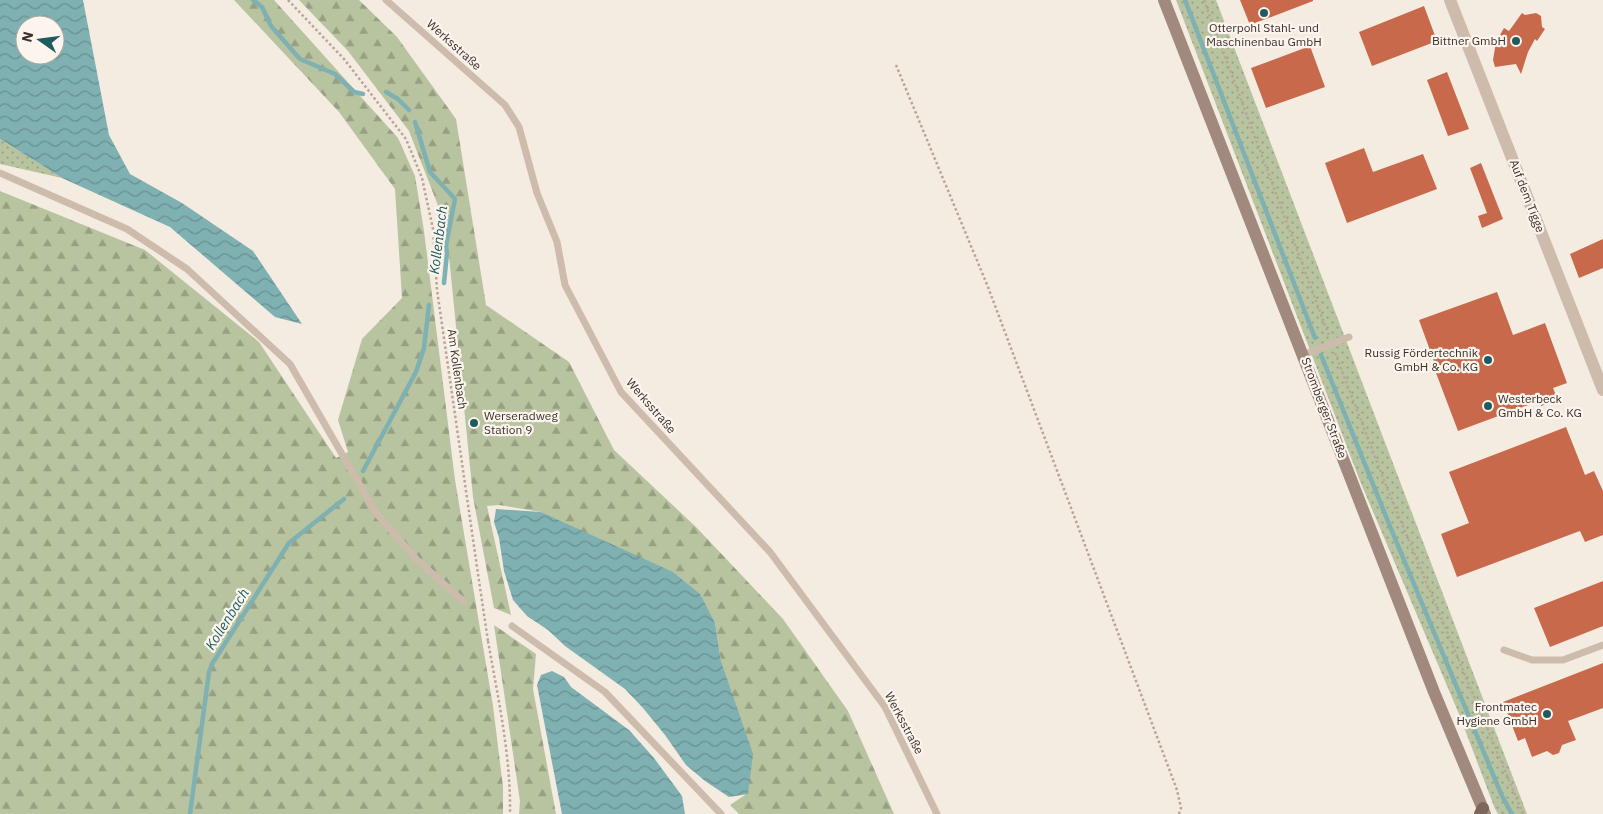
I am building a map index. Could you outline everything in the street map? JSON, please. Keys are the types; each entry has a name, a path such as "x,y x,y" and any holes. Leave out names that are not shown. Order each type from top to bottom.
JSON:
{"main road":[{"name":"Stromberger Straße","path":"1164,0 1434,692 1483,812"}],"street":[{"name":"Auf dem Tigge","path":"1451,0 1603,390"}],"lane":[{"name":"Werksstraße","path":"386,0 504,105 519,127 537,193 558,242 565,285 621,392 770,552 885,707 936,814"},
{"path":"0,173 127,229 187,270 290,364 376,513 417,560 464,602"},
{"path":"1303,355 1349,337"},
{"path":"512,626 605,692 721,814"},
{"path":"1504,650 1532,660 1563,660 1603,645"}],"path":[{"name":"Am Kollenbach","path":"288,0 344,59 406,139 422,178 433,229 437,290 488,641 500,705 509,780 510,814"},
{"path":"1204,0 1387,488 1523,814"},
{"path":"896,65 991,296 1176,790 1181,808 1179,814"}],"green space":[{"path":"234,0 274,0 398,138 415,176 424,231 455,480 493,706 503,787 503,814 0,814 0,191 145,250 259,342 336,458 348,452 338,420 362,339 402,298 395,189 339,112"},
{"path":"299,0 359,0 397,37 456,119 486,305 569,362 614,450 696,527 783,619 848,711 894,814 739,814 730,805 748,793 731,691 721,661 715,623 541,512 499,505 487,506 511,615 494,608 473,497 446,226 409,131 348,51"},
{"path":"1176,0 1216,0 1527,814 1498,814 1495,809 1459,714 1360,481"},
{"path":"0,139 62,178 0,164"},
{"path":"494,625 536,654 533,689 556,814 519,814 520,801"}],"water":[{"path":"0,0 83,0 109,135 130,174 182,203 253,251 302,324 275,317 170,227 62,178 0,139"},
{"path":"496,509 541,512 673,572 700,594 715,623 721,661 753,754 748,794 729,797 705,781 686,765 665,735 625,689 527,616 513,600 504,571 499,538 494,522"},
{"path":"552,671 564,677 571,687 629,730 654,758 682,796 685,814 562,814 537,685 541,675"}],"building":[{"name":"Otterpohl Stahl- und Maschinenbau GmbH","path":"1240,0 1313,0 1313,1 1250,25"},
{"path":"1424,6 1437,41 1372,66 1359,32"},
{"name":"Bittner GmbH","path":"1522,13 1525,15 1536,13 1541,16 1542,27 1545,29 1537,41 1535,39 1528,52 1521,74 1516,64 1495,67 1493,60 1496,42 1504,28 1509,31"},
{"path":"1310,46 1325,87 1266,108 1251,68"},
{"path":"1447,72 1469,129 1448,136 1427,80"},
{"path":"1364,148 1373,172 1423,154 1437,189 1347,223 1325,163"},
{"path":"1481,163 1503,219 1482,228 1478,216 1487,213 1470,168"},
{"path":"1603,239 1603,268 1579,278 1570,254"},
{"path":"1497,292 1513,335 1545,323 1567,383 1553,388 1558,400 1541,406 1539,401 1458,431 1433,365 1435,364 1419,320"},
{"path":"1566,427 1585,475 1594,471 1603,491 1603,535 1585,542 1580,531 1457,577 1441,534 1469,523 1449,472"},
{"path":"1603,581 1603,626 1550,647 1534,608"},
{"name":"Frontmatec Hygiene GmbH","path":"1603,663 1603,708 1568,721 1576,740 1562,745 1559,753 1553,755 1547,751 1532,757 1525,738 1518,741 1503,702"}],"waterway":[{"name":"Kollenbach","path":"253,0 262,7 271,26 300,59 335,74 354,92 363,94"},
{"path":"1185,0 1315,338"},
{"name":"Kollenbach","path":"386,92 398,99 409,110"},
{"name":"Kollenbach","path":"415,122 430,172 455,199 446,245 444,283"},
{"name":"Kollenbach","path":"363,471 416,372 424,348 429,305"},
{"path":"1321,355 1502,796 1512,814"},
{"name":"Kollenbach","path":"190,814 209,672 212,664 289,543 344,499"}],"place":[{"name":"Otterpohl Stahl- und Maschinenbau GmbH","path":"1264,13"},
{"name":"Bittner GmbH","path":"1516,41"},
{"name":"Russig Fördertechnik GmbH & Co. KG","path":"1488,360"},
{"name":"Westerbeck GmbH & Co. KG","path":"1488,406"},
{"name":"Werseradweg Station 9","path":"474,423"},
{"name":"Frontmatec Hygiene GmbH","path":"1547,714"}]}
